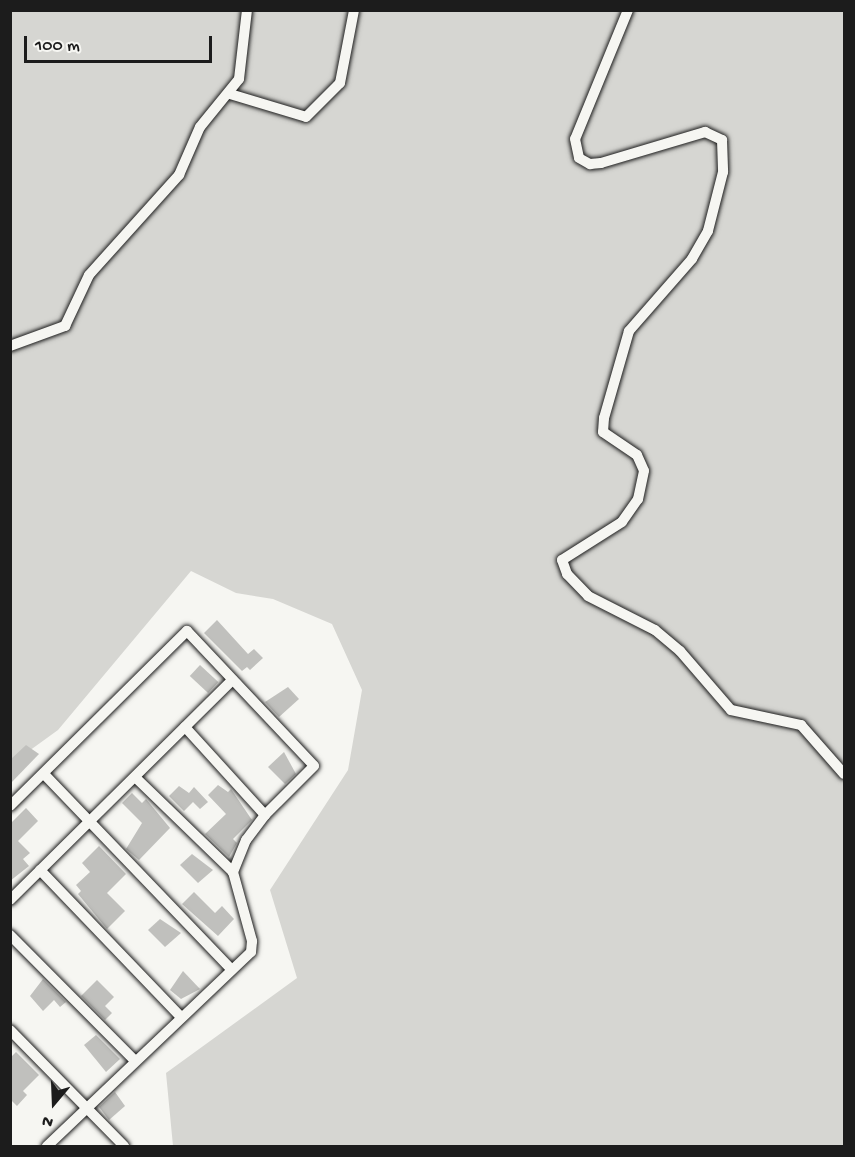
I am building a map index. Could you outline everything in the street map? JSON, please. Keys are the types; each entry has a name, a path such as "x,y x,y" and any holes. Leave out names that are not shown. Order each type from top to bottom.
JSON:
{"street":[{"path":"10,346 65,326 88,275 179,175 200,126 230,94 239,80 247,10"},
{"path":"230,94 306,117 340,83 354,10"},
{"path":"628,10 575,139 579,158 590,164 602,162 705,132 722,140 723,172 708,231 692,260 629,331 604,418 603,432 637,455 641,463 644,478 638,499 622,522 562,560 567,574 588,596 609,611 655,630 680,651 731,710 801,725 844,774"},
{"path":"10,806 187,631 314,766 265,815 246,840 233,872"},
{"path":"10,900 136,778 232,680"},
{"path":"185,727 265,815"},
{"path":"44,774 230,968"},
{"path":"46,1146 230,968 250,952 252,941 233,872 136,778"},
{"path":"40,870 181,1017"},
{"path":"10,935 135,1061"},
{"path":"10,1030 124,1146"}],"shaded area":[{"path":"11,11 844,11 844,1146 173,1146 166,1073 297,978 270,890 348,770 362,690 332,624 273,599 236,593 191,571 58,730 11,764"}],"building":[{"path":"217,620 248,654 254,649 263,658 250,670 247,667 242,671 204,633"},
{"path":"200,665 218,682 208,693 190,676"},
{"path":"288,687 299,699 279,717 265,702"},
{"path":"26,745 39,754 10,784 10,760"},
{"path":"284,752 296,774 285,784 268,767"},
{"path":"218,785 228,792 231,789 252,820 233,839 237,843 229,857 205,834 226,814 208,795"},
{"path":"179,786 189,793 194,787 208,802 200,809 193,802 184,811 169,796"},
{"path":"132,793 142,803 146,799 170,828 139,860 126,849 142,823 122,803"},
{"path":"26,808 38,821 18,841 30,853 23,859 29,866 10,881 10,824"},
{"path":"99,846 126,874 107,893 125,911 107,929 78,894 81,891 76,885 90,872 82,863"},
{"path":"192,854 213,870 198,883 180,865"},
{"path":"194,892 215,913 222,906 234,919 218,936 182,904"},
{"path":"160,919 181,933 165,947 148,930"},
{"path":"183,971 200,989 181,999 170,990"},
{"path":"43,979 66,1002 60,1007 54,1000 43,1011 30,996"},
{"path":"97,980 114,997 105,1006 112,1013 105,1020 81,996"},
{"path":"96,1035 120,1059 106,1072 84,1045"},
{"path":"16,1052 39,1075 23,1091 27,1095 17,1106 10,1099 10,1058"},
{"path":"115,1092 125,1106 109,1120 99,1107"}]}
